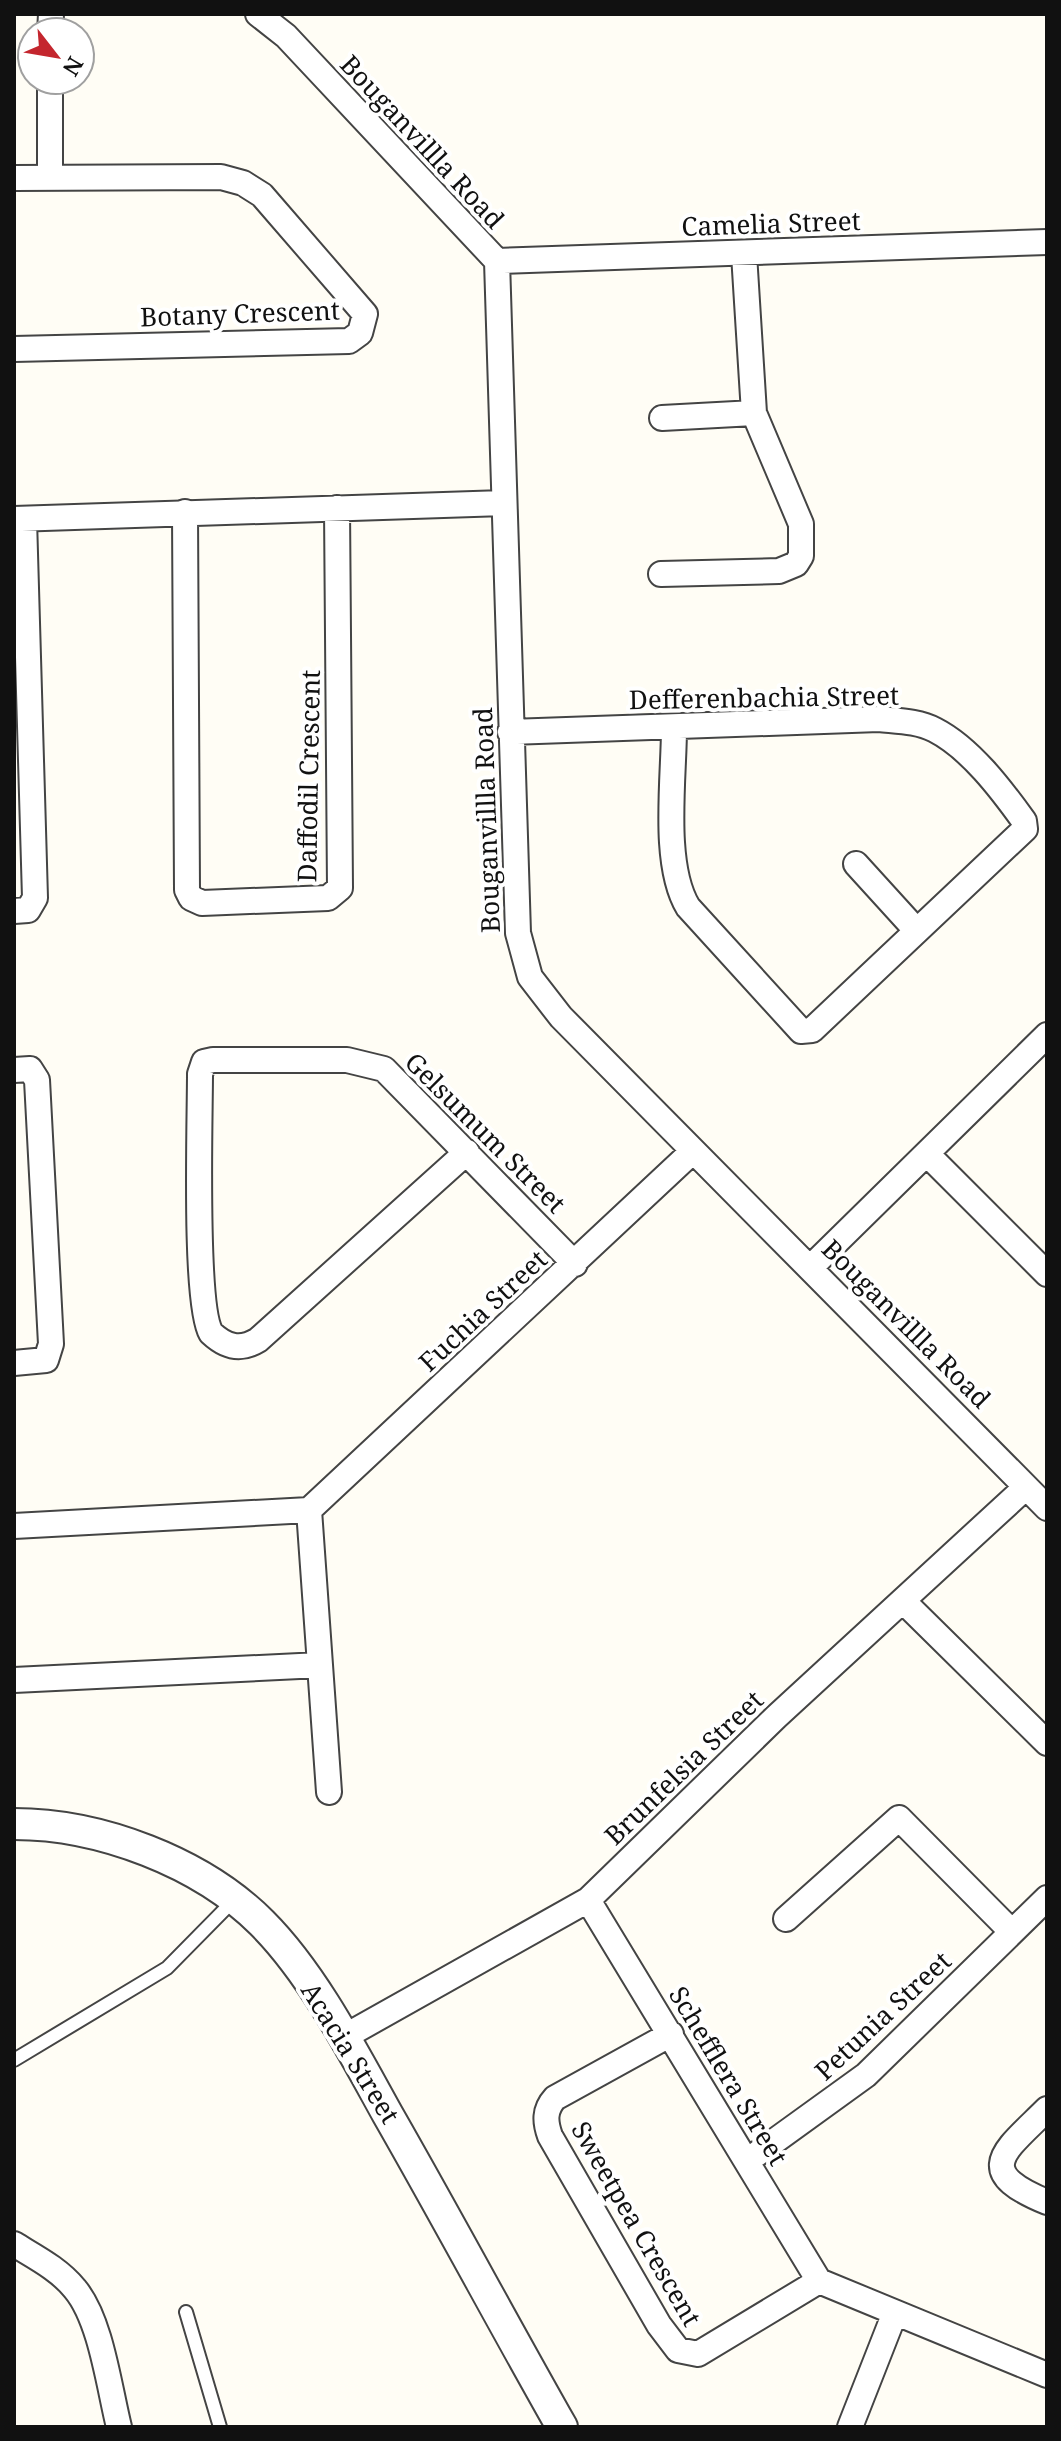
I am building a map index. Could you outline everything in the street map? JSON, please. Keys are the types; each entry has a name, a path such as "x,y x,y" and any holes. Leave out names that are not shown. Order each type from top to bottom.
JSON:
{"street":[{"name":"Bouganvillla Road","path":"258,14 286,36 419,182 497,261 510,732 518,933 524,964 551,1006 1047,1508"},
{"path":"50,96 50,178"},
{"name":"Botany Crescent","path":"14,178 221,177 243,183 262,195 365,314 360,333 349,341 14,349"},
{"name":"Camelia Street","path":"497,261 1047,242"},
{"path":"661,574 779,571 796,564 801,556 802,533 797,509 754,413 744,254"},
{"path":"662,418 754,413"},
{"path":"23,909 35,898 21,673 19,519 504,503"},
{"name":"Daffodil Crescent","path":"185,512 187,890 191,898 202,903 328,898 340,888 337,508"},
{"name":"Defferenbachia Street","path":"510,732 879,719 933,729 954,744 990,779 1025,823 1023,832 916,930"},
{"path":"674,728 674,845 680,892 698,919 794,1027 804,1032 812,1030 916,930 856,864"},
{"path":"811,1267 1044,1043"},
{"name":"Gelsumum Street","path":"467,1152 258,1340 242,1348 232,1347 211,1333 205,1311 200,1074 203,1064 213,1060 347,1060 373,1064 393,1077 467,1152 575,1264"},
{"path":"14,1363 46,1360 51,1344 37,1080 35,1072 20,1069"},
{"name":"Fuchia Street","path":"309,1510 693,1151"},
{"path":"927,1154 1047,1274"},
{"name":"Brunfelsia Street","path":"344,2037 588,1900 748,1743 1026,1487"},
{"path":"14,1526 309,1510 329,1792"},
{"path":"903,1601 1047,1743"},
{"path":"14,1680 320,1665"},
{"path":"786,1919 899,1818 1012,1932"},
{"name":"Acacia Street","path":"14,1824 91,1833 141,1850 191,1873 234,1900 275,1938 344,2037 562,2427"},
{"name":"Petunia Street","path":"747,2161 846,2093 1047,1898"},
{"name":"Schefflera Street","path":"588,1900 819,2281"},
{"name":"Sweetpea Crescent","path":"671,2034 555,2098 545,2120 550,2136 659,2325 678,2350 698,2354 819,2281"},
{"path":"1047,2109 1010,2146 1002,2160 1003,2174 1013,2186 1047,2202"},
{"path":"14,2244 62,2275 82,2299 91,2319 119,2427"},
{"path":"819,2281 894,2315 1047,2375"},
{"path":"850,2427 894,2315"}],"lane":[{"path":"14,2060 167,1968 234,1900"},
{"path":"186,2312 220,2427"}]}
